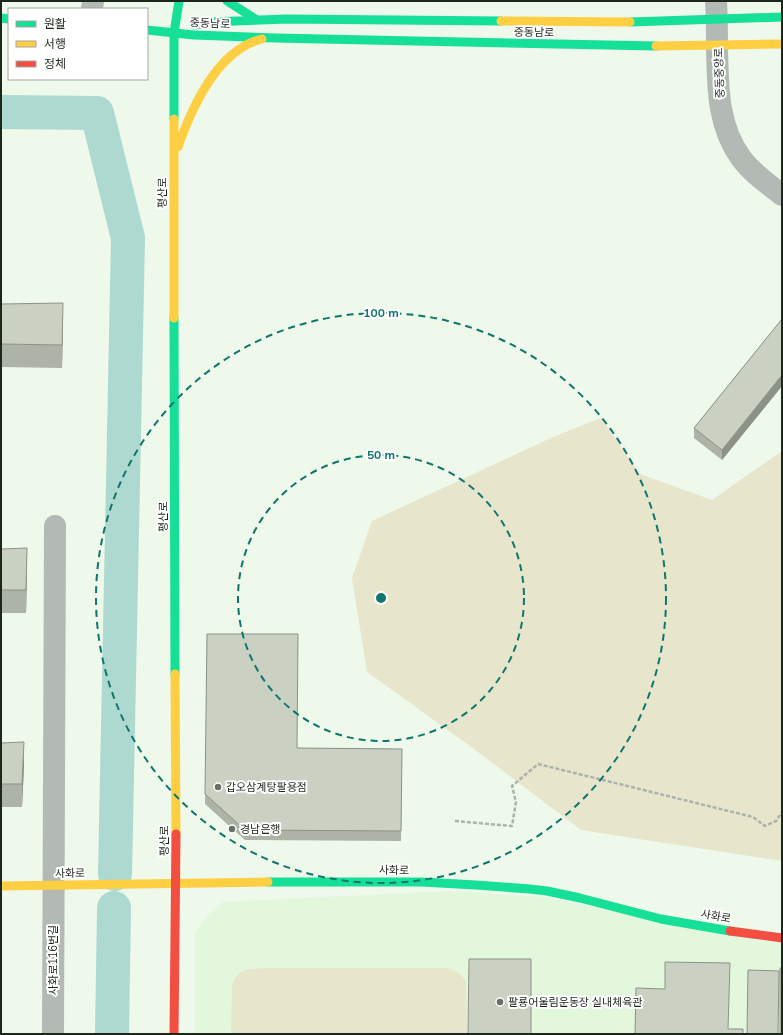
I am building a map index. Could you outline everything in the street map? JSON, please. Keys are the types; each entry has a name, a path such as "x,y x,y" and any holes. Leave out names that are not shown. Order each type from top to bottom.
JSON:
{"main road":[{"name":"평산로","path":"174,1034 176,883 174,33 179,1"},
{"path":"227,1 257,20"},
{"name":"중동남로","path":"174,33 197,24 257,20 647,22 717,10 782,18"},
{"path":"148,30 174,33"},
{"name":"중동남로","path":"174,33 267,38 636,46 782,44"},
{"path":"174,161 184,130 199,98 216,70 232,54 249,43 267,38"},
{"name":"사화로","path":"1,886 176,883 431,882 532,890 575,897 661,919 729,931 782,938"}],"street":[{"name":"중동중앙로","path":"717,10 718,84 720,107 727,130 732,144 741,159 751,170 782,195"},
{"name":"사화로116번길","path":"53,1034 55,526"}],"path":[{"path":"455,820 512,826 516,802 512,786 538,764 753,817 765,826 776,821 782,812"}],"shaded area":[{"path":"601,418 640,474 712,500 782,451 782,861 581,830 470,746 367,672 352,578 372,521 553,437"},
{"path":"449,891 544,897 782,944 782,1034 195,1034 195,933 210,913 223,902"},
{"path":"270,968 448,968 459,973 466,981 467,1034 231,1034 232,987 234,980 237,975 246,970"}],"building":[{"path":"63,303 62,345 1,344 1,304"},
{"path":"782,319 782,375 722,450 694,428"},
{"path":"27,548 26,590 1,590 1,549"},
{"path":"207,634 298,634 297,748 402,749 401,831 245,830 205,794"},
{"path":"24,742 22,784 1,784 1,743"},
{"name":"팔룡어울림운동장 실내체육관","path":"469,959 531,959 531,1034 468,1034"},
{"path":"665,962 730,963 728,1029 743,1029 743,1034 635,1034 636,988 665,989"},
{"path":"780,968 782,968 782,1034 780,1034"},
{"path":"748,970 779,971 778,1034 747,1034"}],"waterway":[{"path":"1,112 97,113 128,238 115,874"},
{"path":"112,1034 114,908"}],"traffic: fast":[{"path":"174,119 174,33 179,1"},
{"path":"227,1 257,20"},
{"path":"630,22 782,17"},
{"path":"1,18 8,19"},
{"path":"194,25 210,22 287,19 501,21"},
{"path":"148,30 194,35 275,38 656,46"},
{"path":"174,318 175,674"},
{"path":"268,882 422,882 530,889 580,898 661,919 730,931"}],"traffic: slow":[{"path":"501,21 630,22"},
{"path":"178,147 199,98 219,67 246,45 262,39"},
{"path":"656,46 782,44"},
{"path":"174,119 174,318"},
{"path":"175,674 176,834"},
{"path":"1,886 268,882"}],"traffic: jam":[{"path":"174,1034 176,834"},
{"path":"730,931 782,938"}],"place":[{"name":"갑오삼계탕팔용점","path":"218,787"},
{"name":"경남은행","path":"232,829"},
{"name":"팔룡어울림운동장 실내체육관","path":"500,1002"}]}
